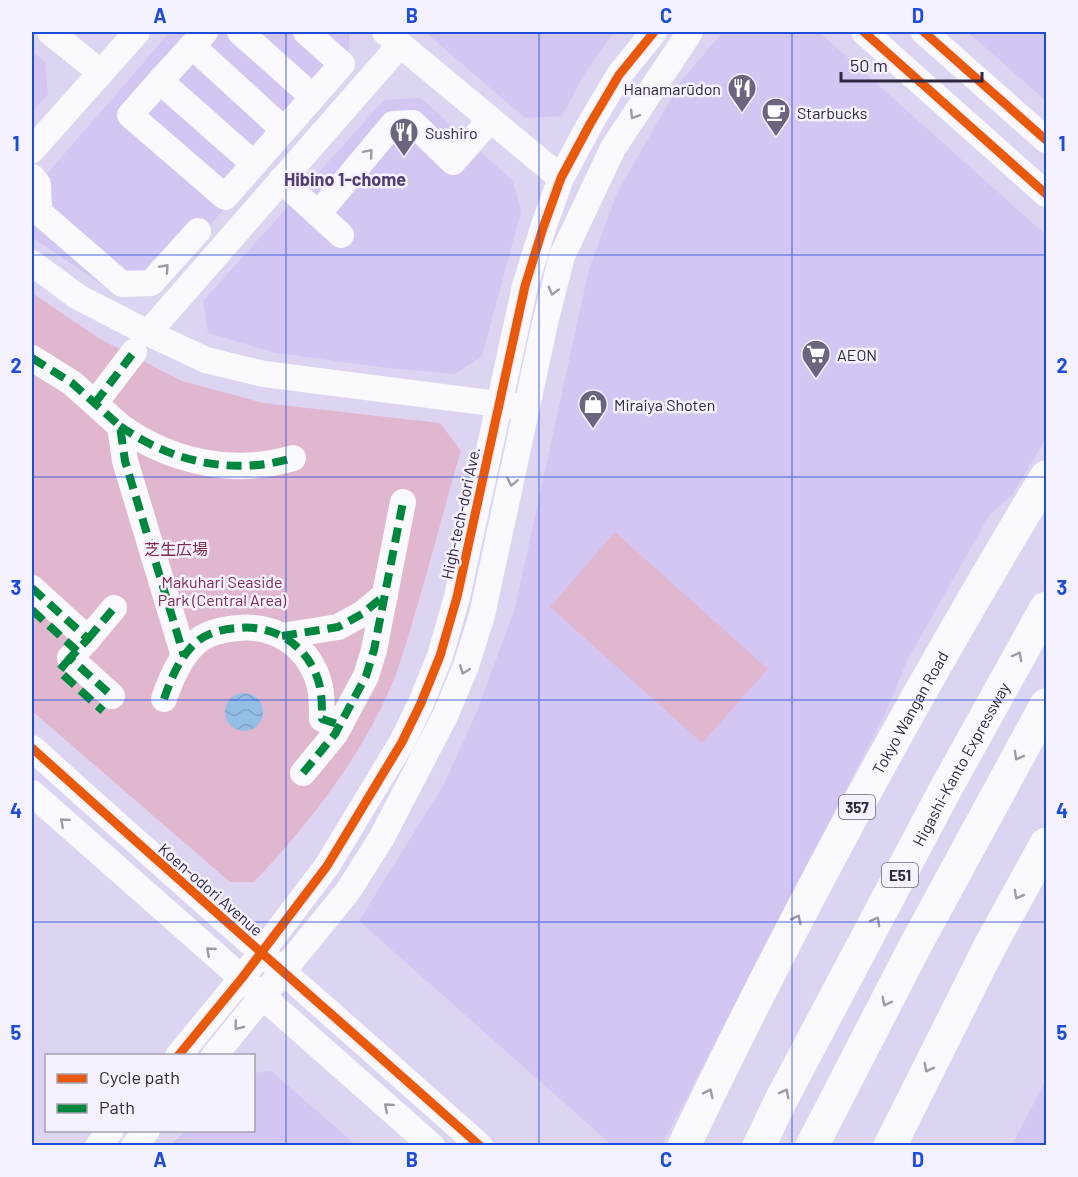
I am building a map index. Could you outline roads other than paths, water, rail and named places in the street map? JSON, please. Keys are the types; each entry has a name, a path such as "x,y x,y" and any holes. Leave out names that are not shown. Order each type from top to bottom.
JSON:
{"highway":[{"name":"Tokyo Wangan Road","path":"684,1146 723,1064 831,853 993,564 1041,487"},
{"name":"Higashi-Kanto Expressway","path":"759,1146 939,800 1047,608"},
{"path":"812,1146 913,950 1047,705"},
{"path":"890,1146 990,946 1047,843"}],"street":[{"path":"50,32 100,72"},
{"path":"32,150 137,32"},
{"path":"240,32 313,97"},
{"path":"284,130 199,39 130,115 225,197 284,130 342,64 306,32"},
{"name":"High-tech-dori Ave.","path":"180,1054 242,978 327,866 396,752 421,704 440,656 457,597 525,286 543,228 561,178 620,75 654,32"},
{"path":"216,1054 348,891 381,840 445,716 466,666 482,615 544,323 562,256 613,148 690,32"},
{"path":"864,32 1047,194"},
{"path":"924,32 1047,140"},
{"path":"95,403 141,343 281,180 393,38 561,178"},
{"path":"160,81 254,164"},
{"path":"318,214 393,124 413,123 453,162 490,120"},
{"path":"35,180 39,212 122,284 151,283 198,230 219,250"},
{"path":"281,180 341,234"},
{"path":"56,281 83,250"},
{"path":"32,262 141,343 264,374 527,407"},
{"path":"32,357 72,382 120,426 148,444 166,452 197,461 246,466 276,463 293,458"},
{"path":"120,426 125,461 184,656"},
{"path":"303,773 322,752 340,725 366,676 374,651 403,502"},
{"path":"32,588 78,649"},
{"path":"282,636 338,627 362,614 385,595"},
{"path":"108,703 59,671 114,608"},
{"path":"32,610 78,649"},
{"path":"164,699 184,656 199,640 213,632 230,628 255,628 278,633 302,650 320,686 322,719 340,725"},
{"name":"Koen-odori Avenue","path":"32,748 204,904 480,1146"},
{"path":"32,793 432,1146"},
{"path":"98,1146 110,1132"},
{"path":"134,1146 146,1132"}],"water":[{"path":"244,693 257,699 263,712 257,725 244,731 231,725 225,712 231,699"}],"place":[{"name":"Hanamarūdon","path":"742,114"},
{"name":"Starbucks","path":"776,138"},
{"name":"Sushiro","path":"404,158"},
{"name":"AEON","path":"816,380"},
{"name":"Miraiya Shoten","path":"593,430"}],"district":[{"name":"Hibino 1-chome","path":"345,179"}],"park label":[{"name":"芝生広場","path":"176,548"},
{"name":"Makuhari Seaside Park (Central Area)","path":"222,590"}]}
